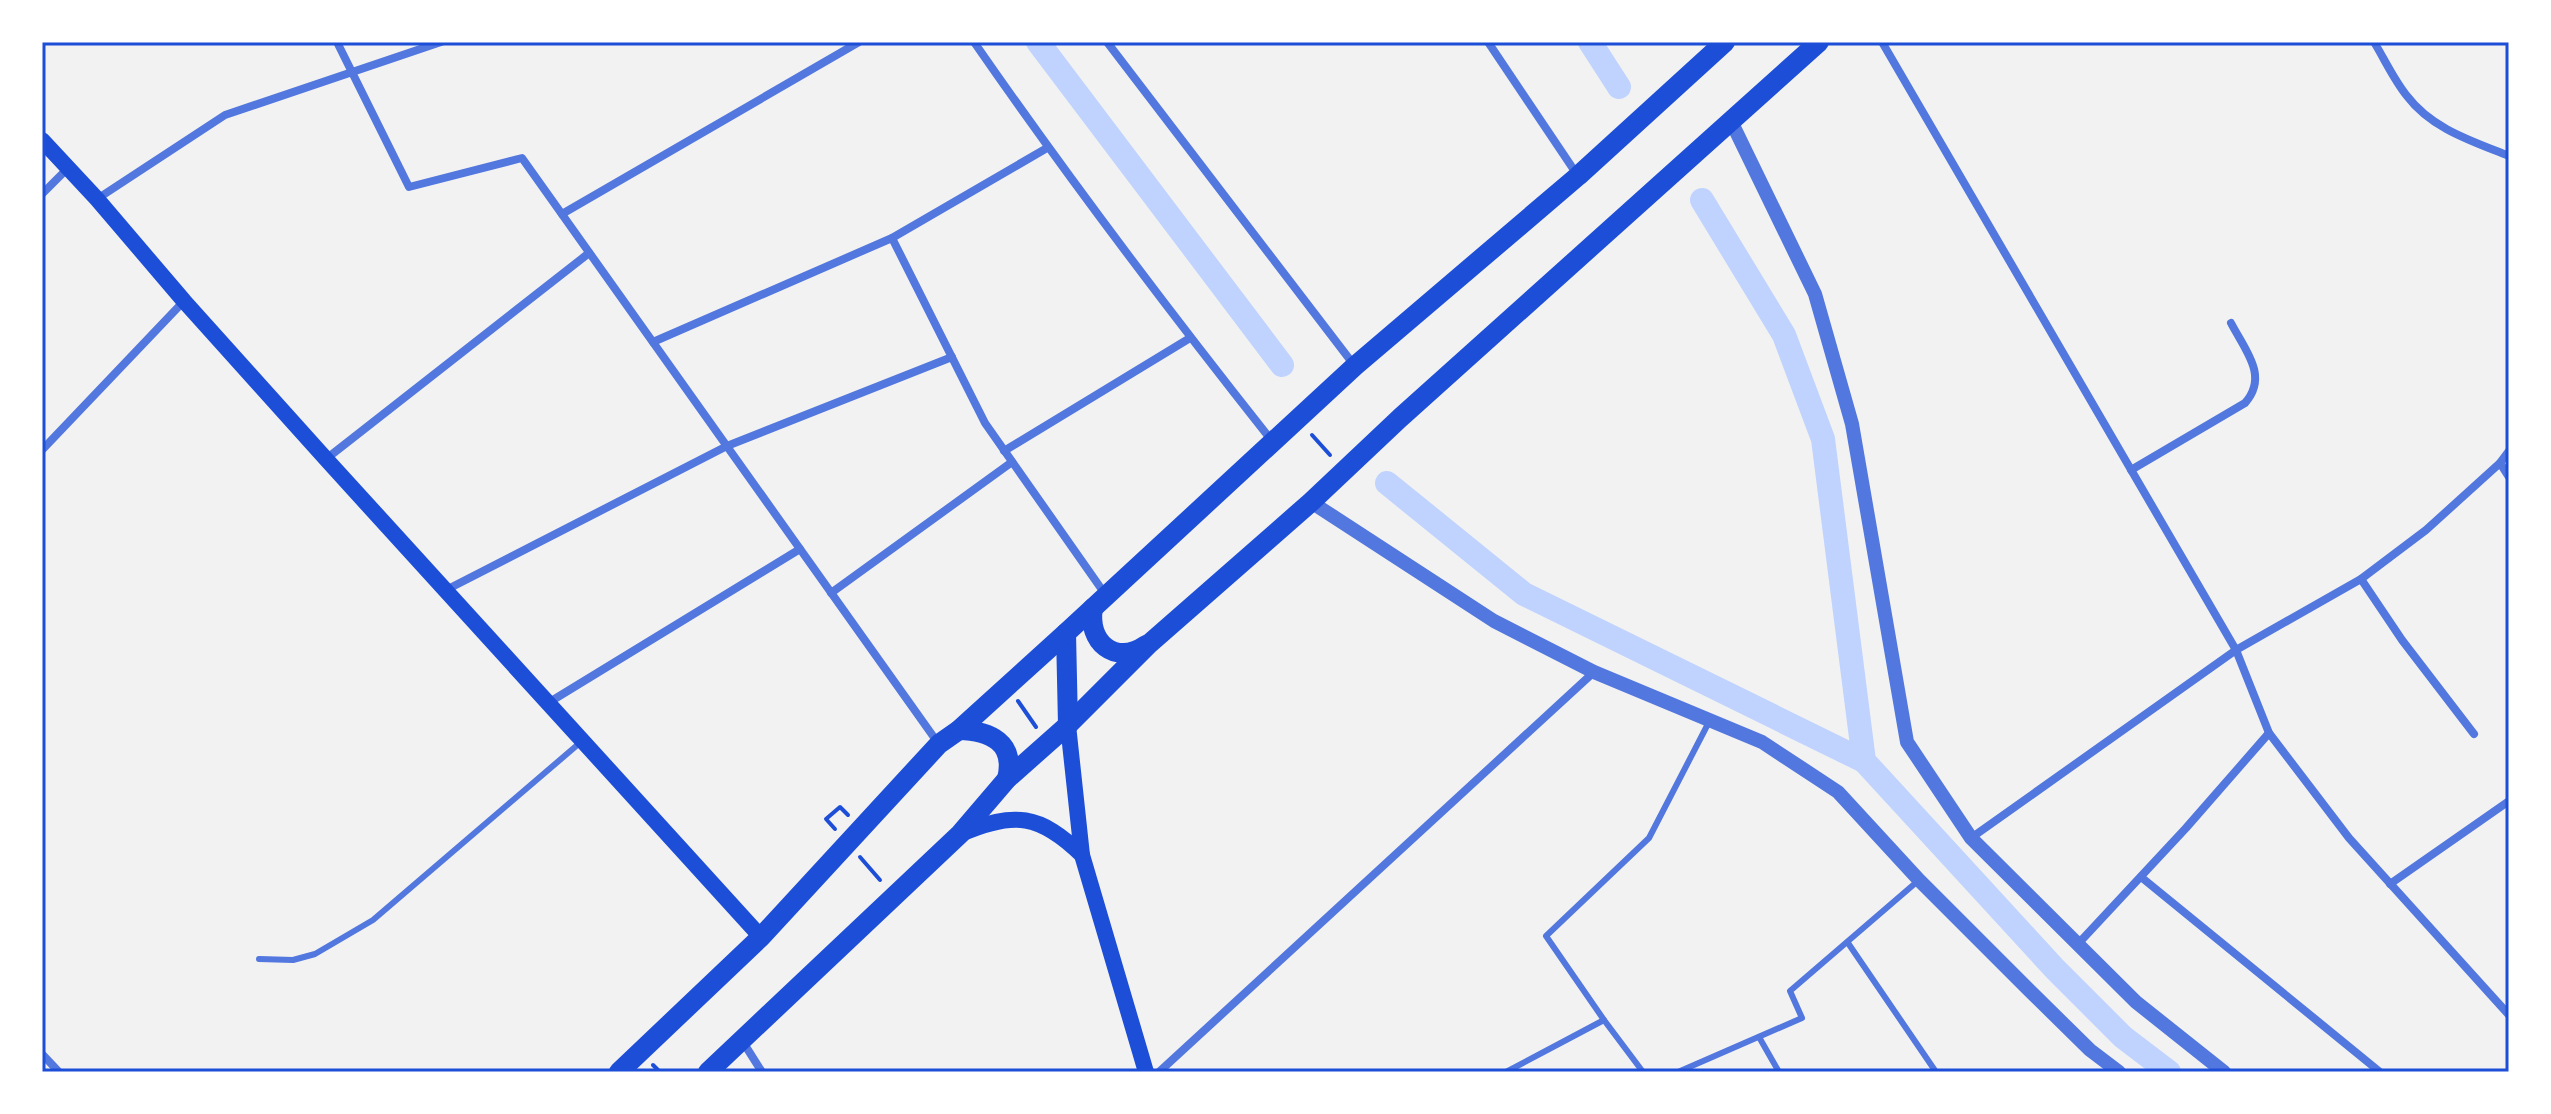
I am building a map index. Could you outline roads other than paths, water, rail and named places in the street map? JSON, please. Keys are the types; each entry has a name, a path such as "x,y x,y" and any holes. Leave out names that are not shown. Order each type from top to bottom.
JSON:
{"main road":[{"path":"619,1072 761,937 939,744 959,730 1066,633 1355,366 1578,176 1725,42"},
{"path":"708,1072 960,834 1007,779 1068,725 1149,644 1311,502 1819,42"},
{"path":"42,140 445,591 761,937"},
{"path":"1099,601 1091,621 1094,633 1102,644 1125,654 1149,644"},
{"path":"1066,633 1068,725 1082,855 1146,1072"},
{"path":"959,730 987,733 1002,744 1009,761 1007,779"},
{"path":"960,834 993,820 1026,820 1060,833 1082,855"}],"street":[{"path":"337,42 409,187 522,158 939,744"},
{"path":"97,199 225,115 441,42"},
{"path":"562,214 859,42"},
{"path":"974,42 1047,148 1272,441"},
{"path":"1107,42 1355,366"},
{"path":"1488,42 1578,176"},
{"path":"1882,42 2236,650 2269,733 2349,838 2508,1012"},
{"path":"2374,42 2407,97 2426,116 2446,131 2509,156"},
{"path":"1731,121 1815,294 1852,424 1907,742 1971,838 2136,1002 2224,1072"},
{"path":"653,342 892,238 1047,148"},
{"path":"42,194 67,169"},
{"path":"892,238 985,423 1099,601"},
{"path":"326,459 589,253"},
{"path":"42,450 184,301"},
{"path":"2131,470 2245,403 2255,392 2256,372 2231,323"},
{"path":"1004,451 1190,338"},
{"path":"445,591 727,446 952,357"},
{"path":"1971,838 2236,650 2361,579 2426,530 2500,463 2509,451"},
{"path":"831,593 1012,462"},
{"path":"2500,463 2509,477"},
{"path":"1311,502 1494,621 1594,672 1762,742 1838,792 1919,880 2090,1050 2119,1072"},
{"path":"548,703 800,549"},
{"path":"2361,579 2402,640 2474,734"},
{"path":"1159,1072 1594,672"},
{"path":"2077,945 2269,733"},
{"path":"2390,884 2509,801"},
{"path":"2141,877 2380,1072"},
{"path":"741,1040 762,1072"},
{"path":"42,1054 59,1072"}],"lane":[{"path":"1643,1072 1546,936 1649,838 1710,720"},
{"path":"259,959 293,960 315,954 373,920 582,741"},
{"path":"1678,1072 1802,1018 1790,991 1919,880"},
{"path":"1848,943 1936,1072"},
{"path":"1506,1072 1604,1020"},
{"path":"1759,1037 1779,1072"}],"waterway":[{"path":"1038,42 1282,365"},
{"path":"1590,42 1619,87"},
{"path":"1702,200 1784,335 1823,439 1864,761"},
{"path":"1387,483 1524,594 1864,761 2055,969 2123,1037 2169,1072"}]}
